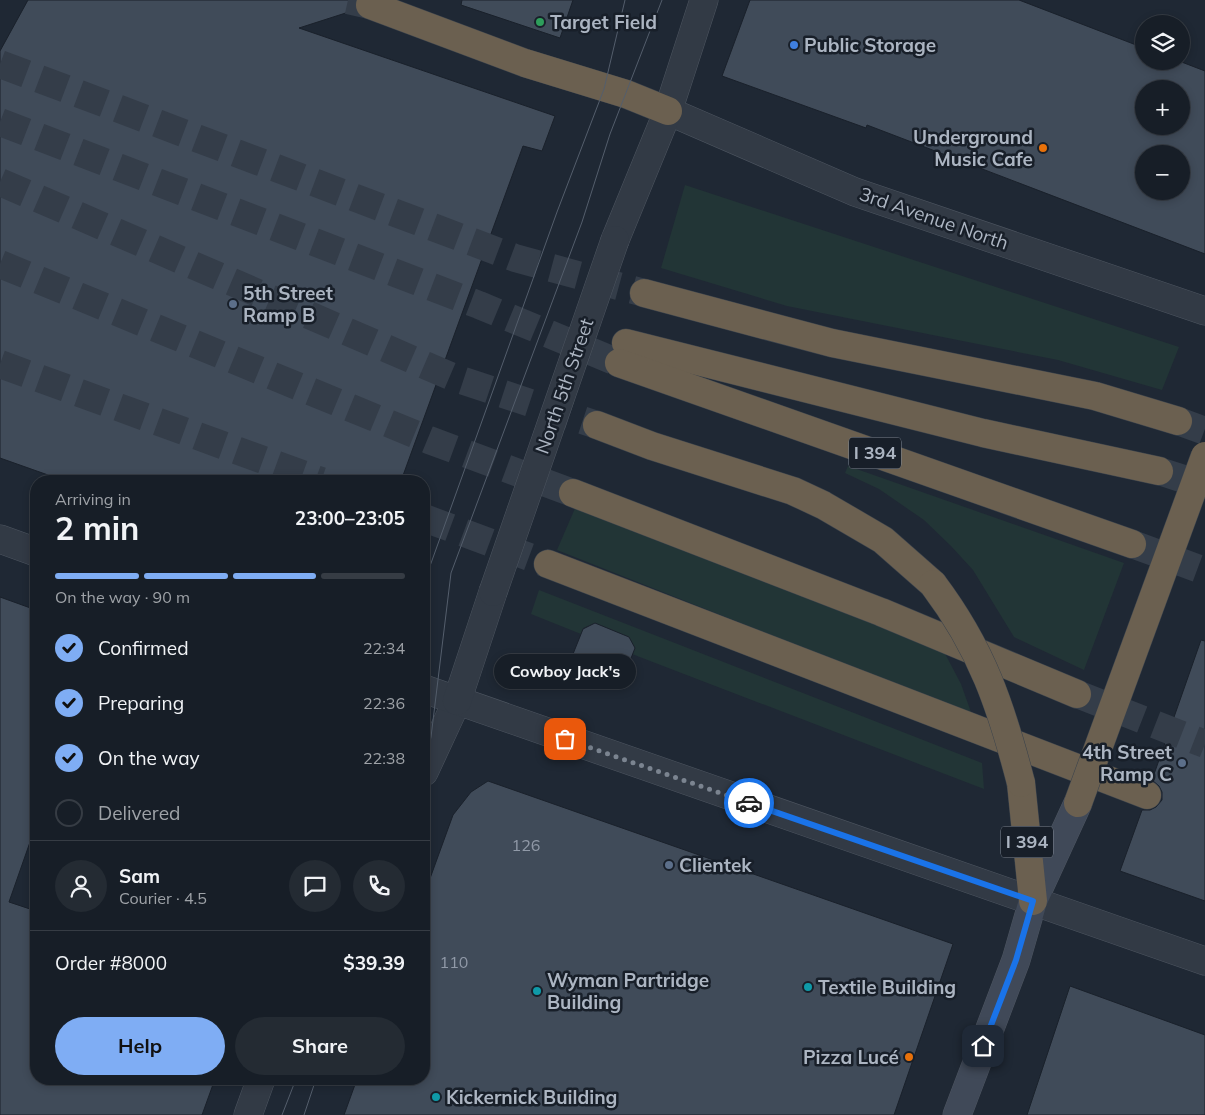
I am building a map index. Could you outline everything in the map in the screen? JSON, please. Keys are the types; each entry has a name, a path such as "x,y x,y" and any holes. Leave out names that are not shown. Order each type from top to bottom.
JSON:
{"highway":[{"path":"370,5 524,63 626,94 668,111"},
{"path":"644,292 832,342 1087,394 1178,421"},
{"name":"I 394","path":"1132,544 622,353 1159,471"},
{"name":"I 394","path":"597,425 652,446 793,491 847,517 883,540 933,584 970,638 999,706 1021,783 1033,901"},
{"path":"1078,803 1205,456"},
{"path":"573,493 881,612 1077,694"},
{"path":"548,564 1147,795"}],"main road":[{"path":"957,1115 1016,960 1033,901 1078,803"}],"street":[{"name":"North 5th Street","path":"430,759 457,701 615,240 668,111 704,0"},
{"name":"3rd Avenue North","path":"668,111 855,192 1205,311"},
{"path":"0,540 30,550"},
{"path":"430,691 1205,961"},
{"path":"248,1115 259,1085"}],"shaded area":[{"path":"685,185 1179,347 1162,390 1058,360 787,306 661,268"},
{"path":"848,466 1124,563 1084,670 1014,637 973,570 951,546 924,520 879,489 845,473"},
{"path":"576,506 941,646 961,684 972,715 557,550"},
{"path":"539,590 982,763 984,789 632,654 635,648 629,637 595,623 583,628 581,634 531,614"}],"building":[{"name":"5th Street Ramp B","path":"28,0 355,0 355,10 299,28 555,116 542,151 523,146 403,475 48,475 0,458 0,51"},
{"name":"Target Field","path":"462,0 573,0 560,38 461,5"},
{"path":"750,0 1019,0 1135,45 1135,70 1190,70 1190,65 1205,71 1205,254 867,125 866,128 722,76"},
{"path":"0,597 30,608 30,842 9,902 30,909 30,1085 213,1085 202,1115 0,1115"},
{"path":"595,623 629,637 635,648 621,684 611,689 574,675 569,664 583,629"},
{"name":"4th Street Ramp C","path":"1201,640 1205,641 1205,901 1120,871 1142,810 1150,810 1156,807 1162,800 1162,792 1159,786 1152,780"},
{"path":"488,781 953,944 894,1115 344,1115 355,1085 430,1085 430,878 453,815 471,792"},
{"path":"1070,986 1205,1035 1205,1115 1027,1115"}],"tunnel":[{"path":"348,0 370,5"},
{"path":"0,64 515,258 644,293"},
{"path":"0,122 479,305 619,363"},
{"path":"0,182 455,378 597,425"},
{"path":"0,264 429,440 573,493"},
{"path":"0,364 305,475"},
{"path":"1178,421 1205,431"},
{"path":"1159,471 1205,486"},
{"path":"430,520 548,564"},
{"path":"1132,544 1205,571"},
{"path":"1077,694 1205,744"}],"tram line":[{"path":"430,566 557,212 604,89 625,0"},
{"path":"430,741 451,573 582,222 610,134 662,0"},
{"path":"282,1115 294,1085"},
{"path":"304,1115 314,1085"}],"way so far":[{"path":"565,739 749,803"}],"place":[{"name":"Target Field","path":"540,22"},
{"name":"Public Storage","path":"794,45"},
{"name":"Underground Music Cafe","path":"1043,148"},
{"name":"5th Street Ramp B","path":"233,304"},
{"name":"Cowboy Jack's","path":"565,739"},
{"name":"4th Street Ramp C","path":"1182,763"},
{"name":"Clientek","path":"669,865"},
{"name":"Textile Building","path":"808,987"},
{"name":"Wyman Partridge Building","path":"537,991"},
{"name":"Pizza Lucé","path":"909,1057"},
{"name":"Kickernick Building","path":"436,1097"}],"route":[{"path":"749,803 1033,901 1016,960 983,1046"}]}
